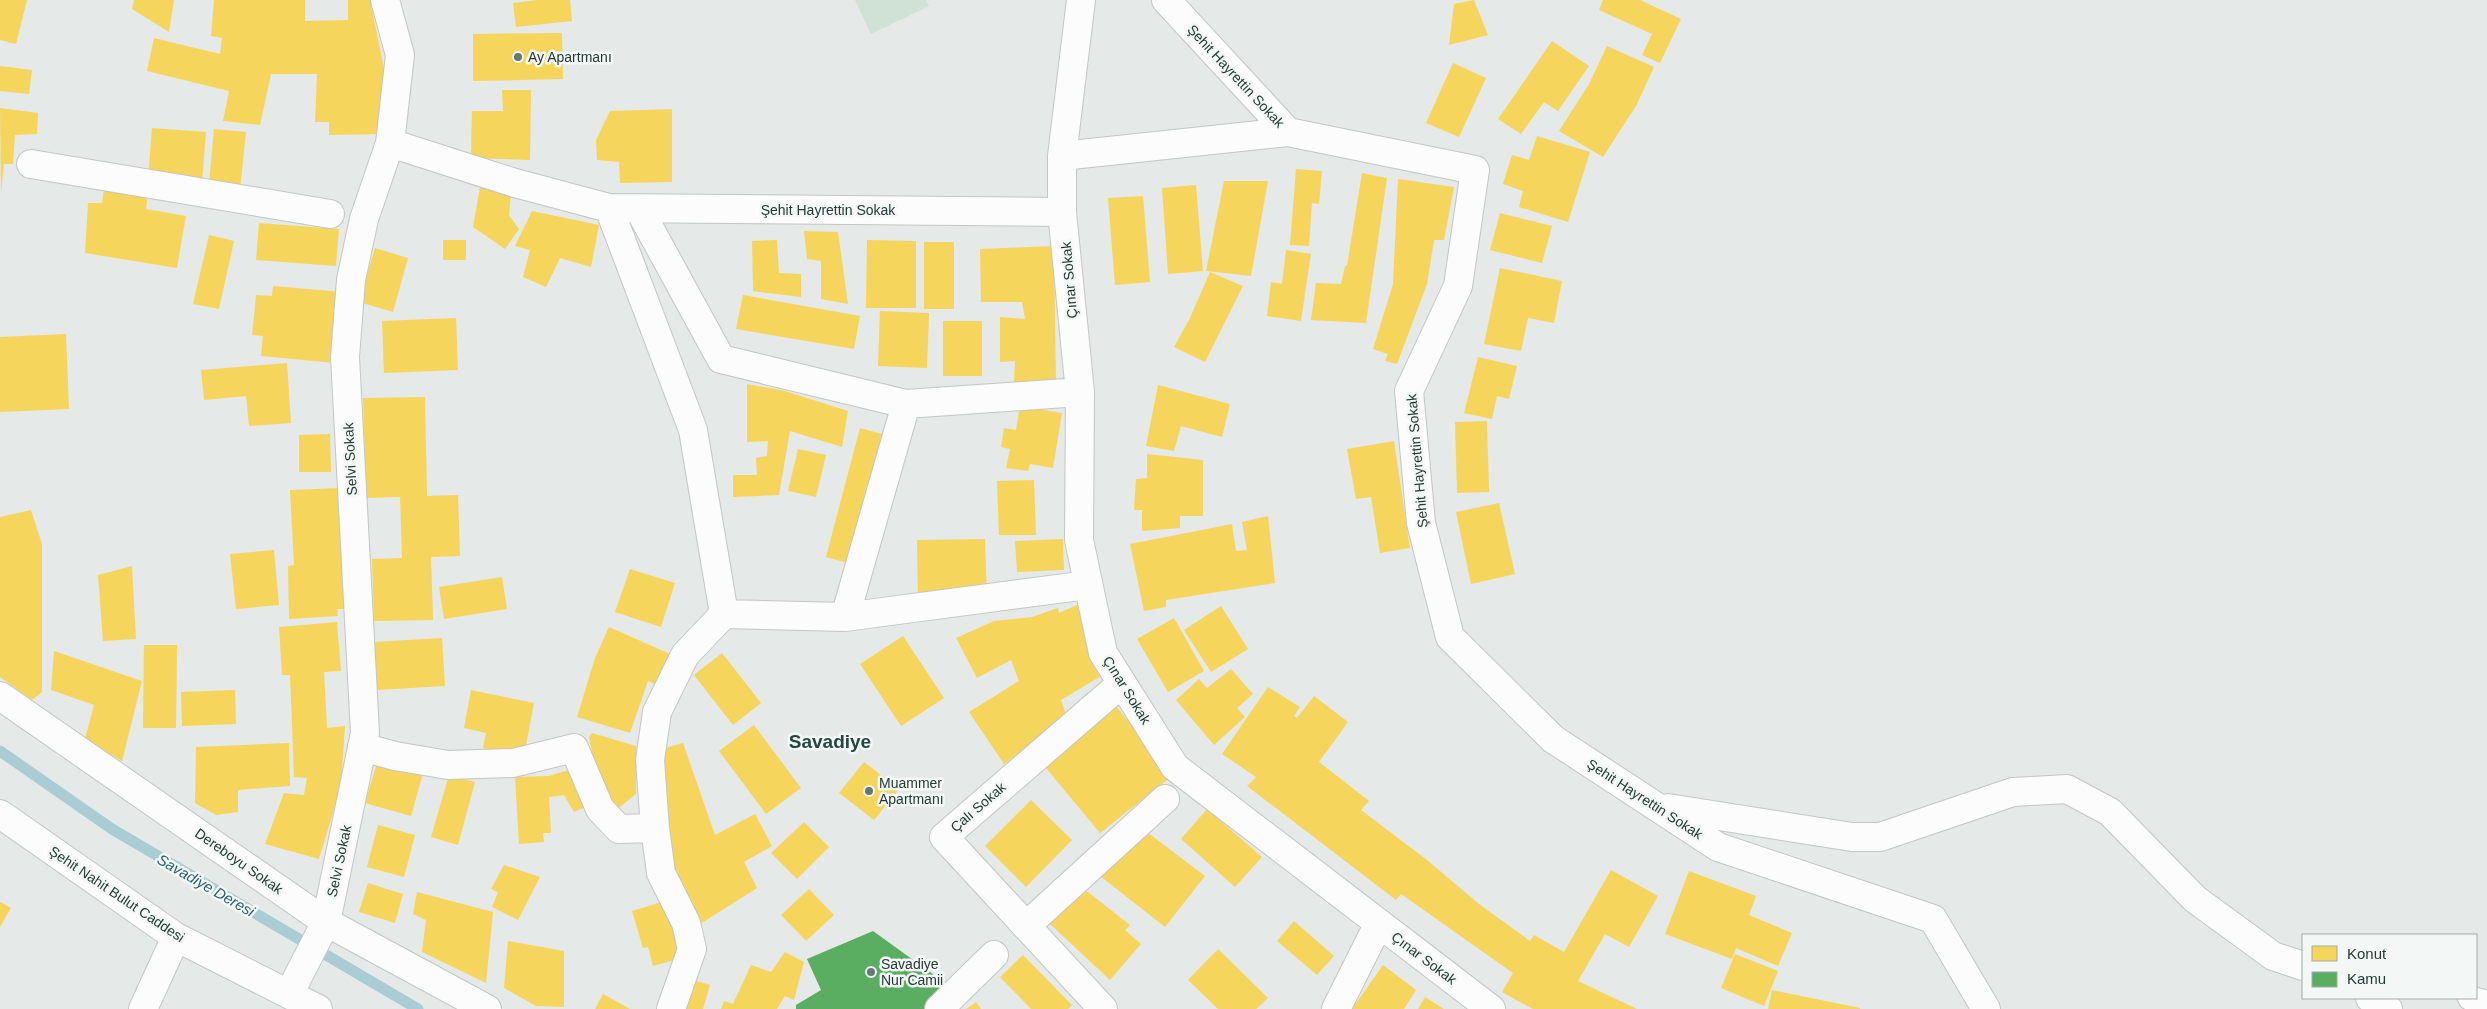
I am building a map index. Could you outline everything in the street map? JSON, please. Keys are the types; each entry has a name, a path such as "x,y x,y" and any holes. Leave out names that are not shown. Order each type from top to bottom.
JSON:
{"street":[{"name":"Selvi Sokak","path":"289,994 326,922 365,733 345,357 351,280 364,219 390,143 400,55 385,0"},
{"path":"1062,212 1062,156 1081,0"},
{"name":"Şehit Hayrettin Sokak","path":"1166,0 1288,132 1475,170 1458,286 1409,390 1422,523 1450,637 1552,739 1718,847 1933,919 1986,1009"},
{"path":"1062,156 1288,132"},
{"name":"Şehit Hayrettin Sokak","path":"390,143 515,182 609,208 1062,212"},
{"path":"30,164 330,214"},
{"path":"609,208 693,430 724,614"},
{"path":"639,209 721,358 906,404 1080,392"},
{"name":"Çınar Sokak","path":"1062,212 1080,392 1079,540 1103,653 1175,767 1491,1009"},
{"path":"845,617 906,404"},
{"path":"672,1009 692,949 686,923 661,873 655,828 650,760 657,712 684,655 724,614 845,617 1088,585"},
{"name":"Çalı Sokak","path":"1103,1009 944,837 1122,683"},
{"name":"Dereboyu Sokak","path":"0,696 326,922 488,1009"},
{"path":"362,747 396,756 448,765 513,764 574,748 600,809 619,829 655,828"},
{"path":"1655,806 1852,837 1880,837 2013,792 2066,789 2110,812 2195,899 2273,956 2302,966"},
{"path":"1026,926 1165,799"},
{"name":"Şehit Nahit Bulut Caddesi","path":"0,814 176,937 318,1009"},
{"path":"1336,1009 1379,923"},
{"path":"143,1009 176,937"},
{"path":"939,1009 994,955"},
{"path":"2372,999 2388,1009"}],"lane":[{"path":"2473,999 2487,1003"}],"green space":[{"path":"855,0 926,0 929,6 871,34"}],"building: Konut":[{"path":"0,0 27,0 16,44 0,40"},
{"path":"134,0 174,0 169,32 132,9"},
{"path":"214,0 305,0 305,21 348,20 348,0 370,0 385,73 384,134 329,135 329,122 315,122 317,74 271,74 260,125 223,121 229,91 147,71 154,38 220,54 222,38 211,36"},
{"path":"538,0 570,0 572,21 516,27 513,3"},
{"path":"1474,0 1488,35 1449,45 1454,4"},
{"path":"1603,0 1640,0 1681,19 1660,63 1642,55 1652,34 1599,10"},
{"name":"Ay Apartmanı","path":"562,33 563,79 473,81 473,34"},
{"path":"1552,41 1589,66 1558,111 1544,102 1521,134 1498,119"},
{"path":"1607,46 1654,67 1636,106 1603,157 1559,131 1589,84"},
{"path":"1453,63 1486,78 1459,137 1426,123"},
{"path":"0,66 32,70 29,94 0,91"},
{"path":"502,90 531,90 530,160 471,158 472,111 503,111"},
{"path":"0,108 38,113 37,134 15,135 13,164 4,164 1,194"},
{"path":"672,109 672,182 620,183 619,162 597,160 596,140 610,111"},
{"path":"152,128 206,132 202,183 148,179"},
{"path":"214,129 246,132 240,190 209,183"},
{"path":"1537,136 1590,152 1568,222 1519,207 1523,191 1503,184 1512,155 1529,160"},
{"path":"1296,169 1322,171 1319,204 1312,203 1309,246 1290,245"},
{"path":"1362,173 1387,178 1366,323 1311,320 1316,283 1341,284 1345,266 1347,266"},
{"path":"1398,179 1454,187 1444,240 1434,240 1427,284 1397,364 1385,361 1388,354 1373,349 1393,284"},
{"path":"1224,181 1268,181 1251,276 1206,271"},
{"path":"1196,185 1203,271 1168,274 1162,188"},
{"path":"480,187 511,195 509,215 519,229 505,249 473,227"},
{"path":"104,188 148,194 146,209 186,216 177,268 85,253 88,203 102,203"},
{"path":"1143,196 1150,282 1115,285 1108,198"},
{"path":"532,211 599,225 591,267 560,258 546,287 523,277 530,250 515,246"},
{"path":"1500,213 1552,226 1542,263 1490,250"},
{"path":"259,223 339,229 336,266 256,260"},
{"path":"804,231 838,232 848,304 821,299 821,261 807,259"},
{"path":"209,235 234,241 219,309 193,304"},
{"path":"443,240 466,240 466,260 443,260"},
{"path":"777,240 779,273 801,274 801,297 753,291 752,241"},
{"path":"867,240 916,241 916,308 866,308"},
{"path":"924,242 954,242 954,309 924,309"},
{"path":"1054,246 1056,380 1014,383 1015,361 1000,362 1000,317 1025,319 1022,302 981,302 980,249"},
{"path":"375,248 408,258 393,312 359,302"},
{"path":"1286,250 1311,254 1301,321 1267,316 1271,282 1282,284"},
{"path":"1500,268 1562,281 1554,323 1528,318 1521,351 1484,344"},
{"path":"1210,272 1243,286 1205,362 1174,347 1190,318"},
{"path":"273,286 342,292 335,363 261,356 263,336 252,335 256,295 272,296"},
{"path":"743,295 860,316 854,349 736,329"},
{"path":"880,311 929,313 927,368 878,366"},
{"path":"456,318 458,370 384,373 382,321"},
{"path":"943,321 982,321 982,376 943,376"},
{"path":"66,334 69,409 0,412 0,337"},
{"path":"1478,357 1517,366 1509,399 1497,396 1492,419 1464,413"},
{"path":"287,363 291,423 249,426 246,396 204,400 201,370"},
{"path":"747,384 785,391 848,411 842,447 790,431 779,495 733,497 733,475 757,475 756,458 767,456 768,441 747,442"},
{"path":"1158,385 1230,404 1222,437 1181,426 1174,451 1146,446"},
{"path":"425,397 427,496 458,495 460,556 431,557 433,620 374,621 372,559 402,558 400,497 366,498 363,398"},
{"path":"1020,406 1062,413 1053,468 1030,464 1028,471 1006,468 1010,449 1001,447 1004,428 1016,430"},
{"path":"1487,421 1489,492 1457,493 1455,422"},
{"path":"860,428 882,434 848,563 826,557"},
{"path":"330,434 331,472 299,472 299,435"},
{"path":"1394,441 1410,548 1380,553 1371,497 1356,499 1347,449"},
{"path":"798,449 826,455 816,497 788,491"},
{"path":"1147,454 1203,460 1203,516 1180,516 1180,528 1142,531 1142,510 1134,510 1136,479 1147,478"},
{"path":"1034,480 1036,535 999,535 997,481"},
{"path":"341,488 347,609 337,609 338,616 289,619 288,566 294,565 290,490"},
{"path":"1499,503 1515,574 1471,584 1456,512"},
{"path":"31,510 42,544 42,692 32,700 0,677 0,517"},
{"path":"1268,516 1275,583 1166,600 1166,607 1144,611 1130,544 1232,524 1236,551 1247,550 1242,522"},
{"path":"985,539 987,597 918,603 917,540"},
{"path":"1063,539 1064,570 1017,572 1015,541"},
{"path":"274,550 279,605 236,609 230,554"},
{"path":"132,566 136,639 103,641 98,575"},
{"path":"630,569 675,583 661,627 615,612"},
{"path":"502,577 507,609 444,619 439,587"},
{"path":"1079,604 1106,673 1061,700 1067,718 1004,764 969,712 1019,681 1011,660 977,678 956,638 994,621 1032,617 1058,608 1059,613"},
{"path":"1221,606 1248,649 1211,672 1184,630"},
{"path":"1174,618 1204,671 1168,692 1137,639"},
{"path":"337,622 341,671 324,672 327,728 345,726 341,786 319,859 265,844 284,793 304,795 307,778 294,777 290,675 282,675 279,627"},
{"path":"609,627 679,658 665,688 648,681 630,733 577,717 595,658"},
{"path":"903,636 944,698 901,726 860,664"},
{"path":"442,638 445,686 377,690 374,642"},
{"path":"144,645 177,645 176,728 143,728"},
{"path":"54,651 142,681 122,761 85,739 94,705 51,690"},
{"path":"722,653 761,703 733,725 694,675"},
{"path":"1231,669 1253,694 1237,708 1245,717 1214,745 1176,700 1199,679 1207,688"},
{"path":"1268,687 1300,707 1294,716 1297,718 1314,696 1348,722 1319,762 1369,801 1361,810 1427,860 1479,904 1530,941 1534,935 1564,952 1611,870 1658,896 1629,947 1605,934 1578,981 1637,1009 1533,1009 1502,992 1513,973 1401,894 1396,900 1247,786 1256,777 1222,754"},
{"path":"235,690 236,724 182,726 181,692"},
{"path":"471,690 534,703 524,756 483,748 486,733 464,728"},
{"path":"1112,701 1172,776 1100,833 1041,762"},
{"path":"754,725 801,788 766,814 719,751"},
{"path":"592,733 636,746 636,794 616,810 602,806 589,737"},
{"path":"289,743 290,786 238,790 238,812 216,815 195,803 196,747"},
{"path":"683,743 715,835 755,814 772,846 744,862 757,888 697,926 666,863 658,750"},
{"path":"378,760 423,773 411,816 365,803"},
{"name":"Muammer Apartmanı","path":"864,762 899,789 874,820 839,793"},
{"path":"576,768 590,805 574,812 564,795 549,797 551,833 543,833 544,842 519,844 515,777 548,776"},
{"path":"449,775 475,782 458,845 431,837"},
{"path":"1031,800 1072,840 1026,887 985,846"},
{"path":"1207,809 1262,857 1235,887 1181,839"},
{"path":"804,822 829,847 797,879 771,853"},
{"path":"378,825 415,835 404,877 367,867"},
{"path":"1139,826 1205,876 1165,927 1100,876"},
{"path":"504,865 540,877 518,920 492,907 498,892 491,889"},
{"path":"1689,871 1756,896 1749,915 1792,933 1778,966 1736,948 1732,959 1665,934"},
{"path":"368,883 403,894 395,923 359,912"},
{"path":"809,889 834,915 806,941 781,915"},
{"path":"1084,889 1130,925 1125,930 1141,944 1110,980 1050,924"},
{"path":"417,892 493,912 486,983 422,952 426,920 413,914"},
{"path":"665,901 682,958 653,966 648,947 643,948 632,911"},
{"path":"0,902 11,908 0,927"},
{"path":"1294,921 1334,956 1317,975 1277,941"},
{"path":"508,941 564,951 564,1007 536,1006 504,988"},
{"path":"1218,949 1268,998 1256,1009 1218,1009 1188,980"},
{"path":"785,952 804,962 794,1000 785,996 777,1009 721,1009 724,1001 733,1004 751,965 771,972"},
{"path":"1735,954 1778,971 1764,1006 1721,988"},
{"path":"1023,955 1072,1005 1068,1009 1031,1009 1000,977"},
{"path":"1383,965 1416,990 1404,1009 1352,1009"},
{"path":"688,978 710,985 703,1009 679,1009"},
{"path":"1772,990 1860,1008 1860,1009 1768,1009"},
{"path":"603,994 630,1009 595,1009"},
{"path":"1425,997 1444,1009 1418,1009"},
{"path":"976,1002 981,1009 966,1009"}],"building: Kamu":[{"name":"Savadiye Nur Camii","path":"873,931 948,985 934,1009 796,1009 796,1005 821,990 807,959"}],"waterway":[{"name":"Savadiye Deresi","path":"0,751 112,829 418,1009"}],"place":[{"name":"Ay Apartmanı","path":"518,57"},
{"name":"Muammer Apartmanı","path":"869,791"},
{"name":"Savadiye Nur Camii","path":"871,972"}],"district":[{"name":"Savadiye","path":"830,741"}]}
